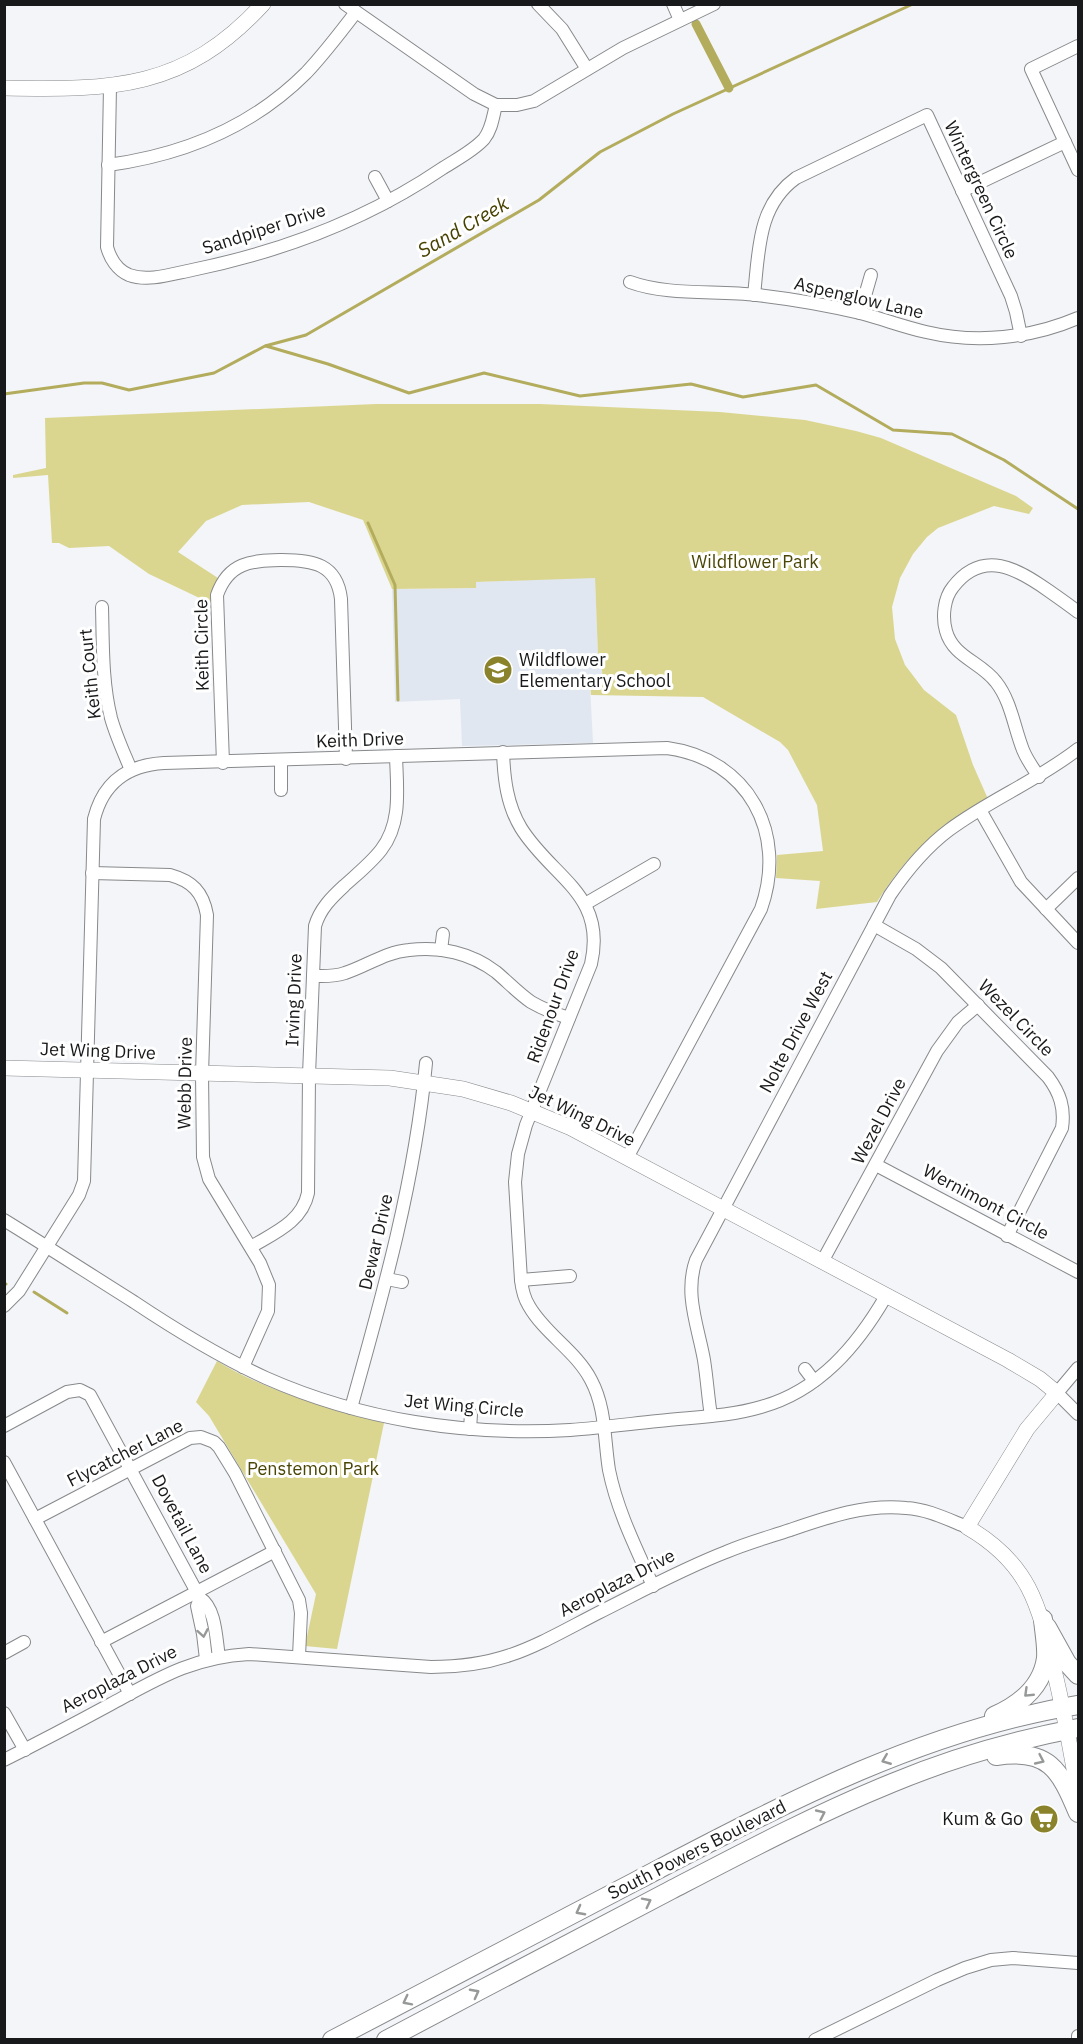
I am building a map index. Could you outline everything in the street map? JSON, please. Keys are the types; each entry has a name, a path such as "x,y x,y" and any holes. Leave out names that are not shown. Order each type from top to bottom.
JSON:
{"highway":[{"path":"1042,1619 1067,1663 1078,1675"},
{"path":"923,1745 1004,1712 1032,1691 1039,1682 1046,1656 1042,1619"},
{"name":"South Powers Boulevard","path":"332,2040 777,1808 923,1745 1005,1721 1071,1706"},
{"name":"South Powers Boulevard","path":"386,2040 801,1823 921,1772 1017,1742 1072,1729"},
{"path":"921,1772 998,1756 1030,1755 1048,1763 1060,1776 1078,1813"}],"main road":[{"path":"4,88 110,87 164,74 202,55 238,29 263,4"},
{"name":"Jet Wing Drive","path":"4,1068 390,1078 463,1089 532,1111 568,1127 1008,1360 1040,1379 1057,1393"},
{"path":"967,1527 1027,1430 1057,1393"},
{"name":"Aeroplaza Drive","path":"967,1527 985,1538 1012,1563 1035,1599 1071,1706 1078,1792"}],"street":[{"path":"345,4 474,94 496,105 517,105 534,101 623,48 714,4"},
{"path":"538,4 562,29 587,69"},
{"path":"673,4 680,20"},
{"path":"108,165 139,161 173,152 212,138 248,118 280,96 305,73 356,12"},
{"path":"1078,46 1031,69 1078,170"},
{"name":"Sandpiper Drive","path":"110,87 106,247 119,276 140,277 165,276 242,259 312,236 388,201 437,173 482,141 490,129 496,105"},
{"name":"Wintergreen Circle","path":"754,295 761,231 768,210 787,184 927,116 1011,296 1021,336"},
{"path":"962,191 1065,142"},
{"path":"375,177 388,201"},
{"path":"860,313 871,275"},
{"name":"Aspenglow Lane","path":"630,282 649,289 754,295 815,304 860,313 919,330 982,338 1021,336 1053,328 1078,318"},
{"name":"Keith Circle","path":"223,763 218,595 225,579 238,566 258,561 304,560 314,562 322,566 336,581 341,599 346,759"},
{"path":"1039,777 1023,749 998,684 957,650 948,638 944,623 945,606 950,590 964,575 983,567 1002,565 1024,574 1078,612"},
{"name":"Keith Court","path":"102,607 108,705 117,737 131,770"},
{"name":"Keith Drive","path":"4,1306 19,1291 79,1195 84,1181 94,819 105,791 131,770 152,764 667,748 692,753 720,767 739,783 754,803 765,827 771,867 767,890 761,909 627,1158"},
{"name":"Nolte Drive West","path":"711,1416 690,1281 696,1260 874,925 900,879 922,853 949,830 1039,777 1078,749"},
{"name":"Ridenour Drive","path":"503,752 507,796 520,826 585,904 592,920 594,951 591,964 521,1139 515,1182 521,1280 524,1295 533,1313 578,1361 591,1379 599,1397 605,1426 609,1469 614,1488 626,1526 653,1586"},
{"name":"Irving Drive","path":"251,1247 297,1218 306,1204 314,936 317,917 327,903 380,852 393,826 397,806 396,756"},
{"path":"281,761 281,790"},
{"path":"980,810 1016,875 1078,943"},
{"path":"585,904 654,864"},
{"name":"Webb Drive","path":"92,873 170,875 189,882 202,896 207,915 201,1145 205,1168 216,1191 251,1247 266,1274 269,1285 269,1305 264,1323 243,1367"},
{"path":"1046,909 1078,878"},
{"name":"Wezel Circle","path":"874,925 916,949 941,968 1048,1077 1059,1094 1064,1117 1062,1128 1007,1236"},
{"path":"441,950 443,934"},
{"path":"313,976 342,974 398,952 420,949 441,950 465,955 484,965 530,1001 569,1018"},
{"name":"Wezel Drive","path":"822,1262 943,1041 958,1022 978,1005"},
{"name":"Dewar Drive","path":"351,1408 387,1279 403,1210 426,1063"},
{"name":"Wernimont Circle","path":"876,1165 1078,1272"},
{"name":"Jet Wing Circle","path":"4,1220 205,1347 243,1367 291,1388 351,1408 413,1422 470,1429 535,1431 605,1426 741,1412 773,1403 814,1381 837,1363 854,1345 886,1296"},
{"path":"521,1280 570,1276"},
{"path":"387,1279 402,1282"},
{"path":"143,1308 151,1296"},
{"path":"1057,1393 1078,1368"},
{"path":"805,1369 814,1381"},
{"name":"Dovetail Lane","path":"4,1426 67,1392 80,1390 90,1395 199,1595 207,1602 211,1616 212,1658"},
{"name":"Jet Wing Drive","path":"1057,1393 1078,1414"},
{"path":"470,1429 471,1414"},
{"name":"Flycatcher Lane","path":"35,1519 190,1438 196,1436 208,1439 219,1447 235,1473 301,1607 299,1656"},
{"path":"4,1462 129,1694"},
{"name":"Aeroplaza Drive","path":"4,1760 168,1673 212,1658 249,1654 299,1656 431,1667 486,1663 533,1647 653,1586 740,1546 826,1518 875,1507 907,1508 929,1512 967,1527"},
{"path":"101,1642 199,1595 275,1551"},
{"path":"4,1653 24,1642"},
{"path":"4,1713 25,1750"},
{"path":"815,2040 947,1976 991,1960 1012,1958 1078,1964"}],"shaded area":[{"name":"Wildflower Elementary School","path":"595,577 598,656 601,657 603,683 590,685 593,743 462,746 460,699 395,702 392,589 476,588 476,582"}],"green space":[{"name":"Wildflower Park","path":"376,404 540,404 720,412 805,420 881,438 1016,496 1033,508 1029,514 994,506 938,528 927,537 913,554 900,578 892,607 895,639 905,665 924,690 956,715 973,765 988,799 953,820 925,842 901,868 877,902 816,909 820,881 776,878 777,855 823,851 817,805 788,750 780,742 703,697 591,695 590,684 603,683 601,657 598,656 595,578 476,582 476,588 392,589 363,520 309,502 242,505 206,521 178,552 218,578 210,603 149,574 109,546 69,548 59,543 52,543 48,475 13,478 13,475 46,468 45,418"},
{"name":"Penstemon Park","path":"217,1361 277,1390 384,1423 337,1649 305,1646 316,1594 209,1416 196,1402"}],"waterway":[{"name":"Sand Creek","path":"4,394 84,383 102,383 129,390 214,373 265,346 306,335 539,200 600,152 673,114 913,4"},
{"path":"696,24 729,88"},
{"path":"266,346 328,364 409,393 484,373 580,396 691,384 743,397 816,385 893,430 952,434 1004,460 1078,509"},
{"path":"368,523 395,585 398,700"},
{"path":"34,1292 67,1313"}],"place":[{"name":"Wildflower Elementary School","path":"498,670"},
{"name":"Kum & Go","path":"1044,1819"}]}
